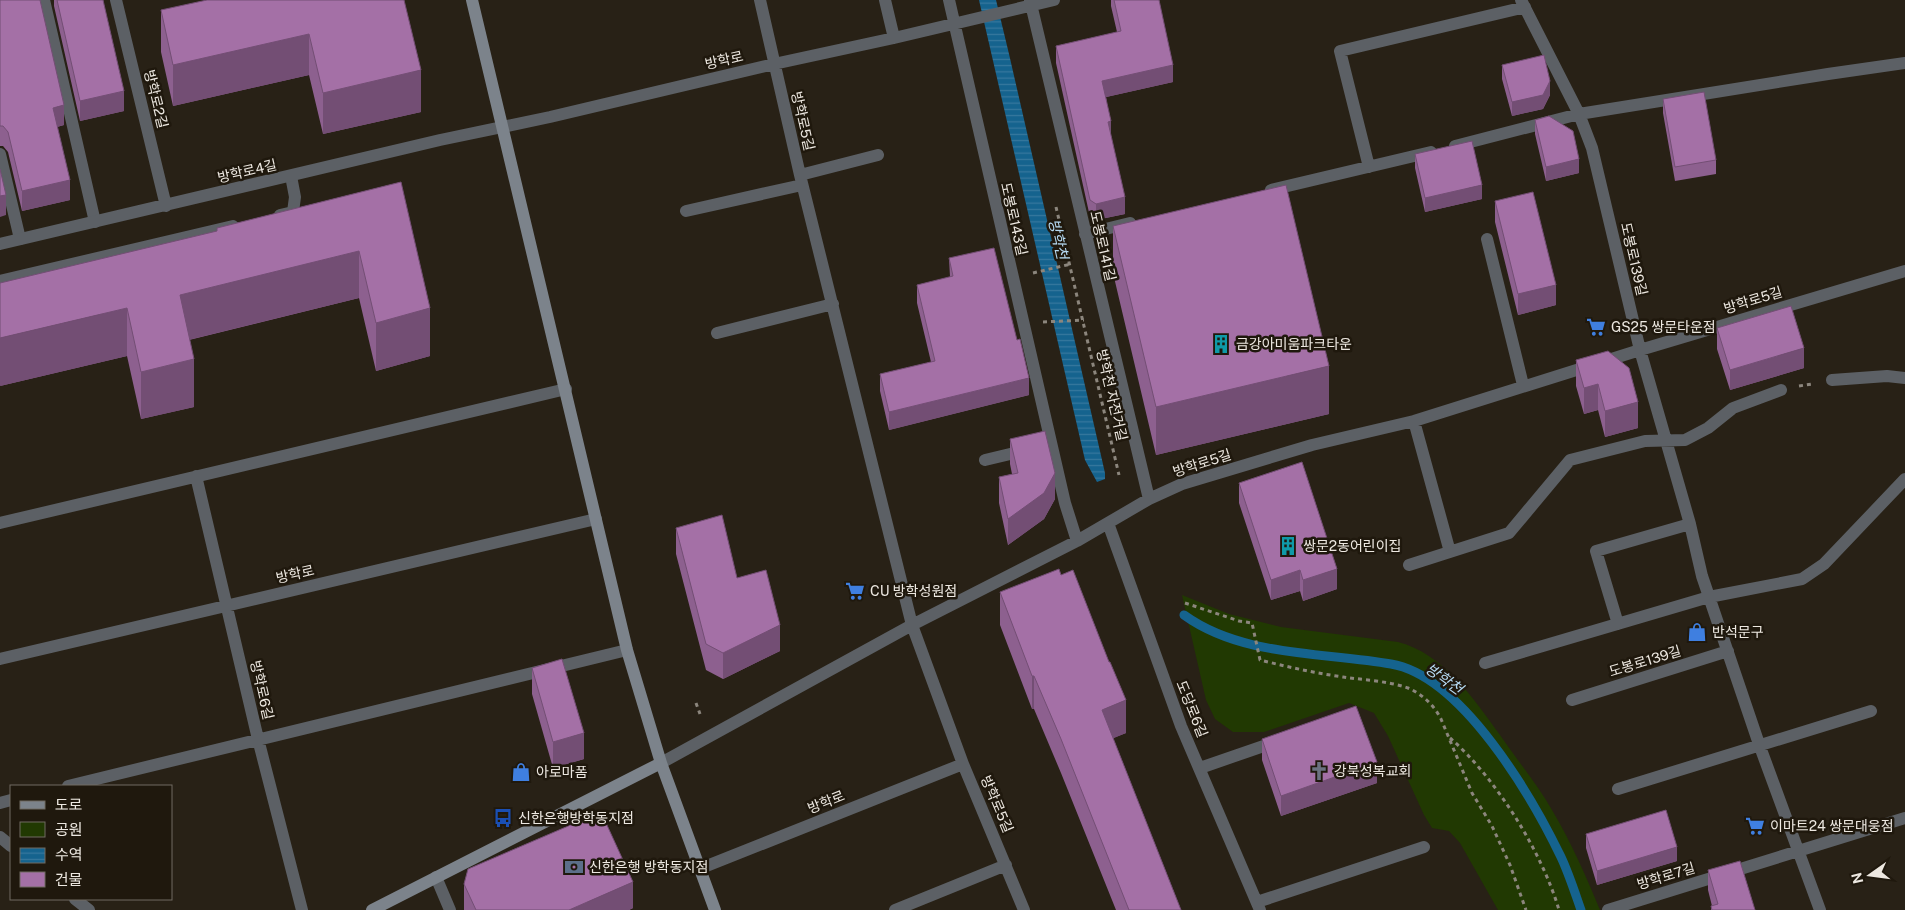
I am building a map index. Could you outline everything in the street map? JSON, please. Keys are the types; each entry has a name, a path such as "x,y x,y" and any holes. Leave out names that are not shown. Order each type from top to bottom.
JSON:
{"main road":[{"path":"472,0 627,650 661,763 715,910"},
{"path":"372,910 661,763"}],"street":[{"path":"44,0 95,222"},
{"name":"방학로2길","path":"116,0 166,206"},
{"name":"방학로5길","path":"760,0 801,180 912,625 964,764 1024,910"},
{"path":"885,0 894,38"},
{"name":"도봉로143길","path":"949,0 1065,503 1077,541"},
{"name":"방학로","path":"501,127 954,24 1031,3 1054,0"},
{"name":"도봉로141길","path":"1031,3 1149,499"},
{"name":"도봉로139길","path":"1369,167 1340,51 1523,4 1579,114 1592,148 1640,350 1690,524 1702,576 1759,744 1820,910"},
{"path":"1255,194 1579,114 1905,63"},
{"name":"방학로4길","path":"0,244 501,127"},
{"path":"0,154 20,239"},
{"path":"686,211 801,180 878,155"},
{"path":"265,218 293,212 295,196 291,176"},
{"path":"1085,234 1142,220"},
{"path":"0,281 246,223"},
{"path":"1487,238 1523,385"},
{"name":"방학로5길","path":"661,763 912,625 1077,541 1149,499 1182,484 1312,445 1414,421 1523,385 1905,271"},
{"path":"717,333 833,304"},
{"path":"1832,380 1887,376 1905,378"},
{"path":"0,523 566,390"},
{"path":"1409,565 1509,533 1570,460 1645,441 1685,440 1708,428 1733,408 1781,390"},
{"path":"1414,421 1450,552"},
{"path":"985,460 1052,444"},
{"name":"방학로6길","path":"196,476 258,738 302,910"},
{"path":"1485,663 1709,597 1802,579 1824,564 1905,479"},
{"name":"방학로","path":"0,658 596,518"},
{"name":"도당로6길","path":"1108,523 1181,726 1259,906 1424,847"},
{"path":"1618,624 1596,551 1690,524"},
{"path":"72,785 258,738 627,650"},
{"name":"도봉로139길","path":"1572,700 1728,651"},
{"path":"1618,789 1871,711"},
{"path":"1200,768 1286,738"},
{"name":"방학로","path":"699,869 964,764"},
{"name":"방학로7길","path":"1615,908 1905,818"},
{"path":"895,910 1006,865"},
{"path":"436,877 450,910"},
{"path":"76,900 89,910"}],"path":[{"path":"1013,277 1091,259"},
{"path":"1048,322 1077,320"},
{"name":"방학천 자전거길","path":"1083,320 1119,475"},
{"path":"1781,390 1832,380"},
{"path":"1186,603 1239,621 1252,623 1260,660 1294,669 1408,688 1423,696 1436,710 1472,793 1492,826 1510,865 1526,910"},
{"path":"696,703 700,714"},
{"path":"1448,736 1467,753 1497,790 1546,873 1559,910"}],"green space":[{"path":"1182,595 1229,614 1281,627 1398,642 1430,656 1468,692 1540,791 1572,847 1600,910 1498,910 1460,843 1449,831 1432,828 1424,815 1388,736 1374,713 1349,703 1264,732 1233,732 1215,719 1206,700"}],"water":[{"path":"979,0 996,0 1105,473 1105,479 1097,482 1085,460"}],"building":[{"path":"0,0 40,0 64,105 53,108 70,180 22,191 8,132 3,126 0,126"},
{"path":"57,0 103,0 124,91 80,101"},
{"path":"207,0 404,0 421,70 323,93 309,34 173,65 161,10"},
{"path":"1114,0 1159,0 1173,65 1102,81 1111,121 1108,122 1125,197 1096,204 1090,200 1056,46 1121,31"},
{"path":"1544,55 1550,81 1543,95 1512,102 1502,65"},
{"path":"1704,92 1716,160 1675,167 1663,99"},
{"path":"1549,116 1573,131 1579,159 1546,167 1535,120"},
{"path":"1472,141 1482,185 1425,198 1415,154"},
{"path":"0,169 6,195 0,196"},
{"path":"401,182 430,308 376,323 359,251 180,295 194,359 141,372 127,308 0,338 0,283 217,231 217,228"},
{"name":"금강아미움파크타운","path":"1286,185 1329,366 1156,407 1113,226"},
{"path":"1533,192 1556,285 1518,294 1495,201"},
{"path":"994,248 1017,340 1020,339 1029,378 889,412 880,374 935,361 917,285 953,276 949,258"},
{"path":"1791,306 1804,348 1730,370 1717,328"},
{"path":"1608,351 1629,368 1638,402 1605,411 1598,384 1584,388 1576,360"},
{"path":"1045,431 1055,473 1044,493 1008,519 999,477 1018,473 1010,439"},
{"name":"쌍문2동어린이집","path":"1302,462 1337,569 1303,580 1300,570 1271,580 1239,483"},
{"path":"722,515 737,578 766,570 780,625 723,653 706,644 676,528"},
{"path":"1059,569 1061,575 1073,570 1126,700 1102,710 1181,910 1129,910 1061,739 1034,676 1032,676 1000,592"},
{"path":"562,659 584,733 553,742 532,668"},
{"name":"강북성복교회","path":"1356,706 1377,762 1281,796 1262,739"},
{"path":"1666,810 1677,847 1597,871 1586,834"},
{"path":"601,812 633,882 569,910 476,910 464,884 468,869"},
{"path":"1740,861 1755,910 1712,910 1711,906 1718,904 1708,870"}],"waterway":[{"name":"방학천","path":"1184,615 1207,629 1231,639 1257,646 1391,664 1418,673 1443,691 1492,742 1532,803 1561,857 1581,910"}],"place":[{"name":"GS25 쌍문타운점","path":"1596,327"},
{"name":"금강아미움파크타운","path":"1221,344"},
{"name":"쌍문2동어린이집","path":"1288,546"},
{"name":"CU 방학성원점","path":"855,591"},
{"name":"반석문구","path":"1697,632"},
{"name":"강북성복교회","path":"1319,771"},
{"name":"아로마폼","path":"521,772"},
{"name":"신한은행방학동지점","path":"503,818"},
{"name":"이마트24 쌍문대웅점","path":"1755,826"},
{"name":"신한은행 방학동지점","path":"574,867"}]}
